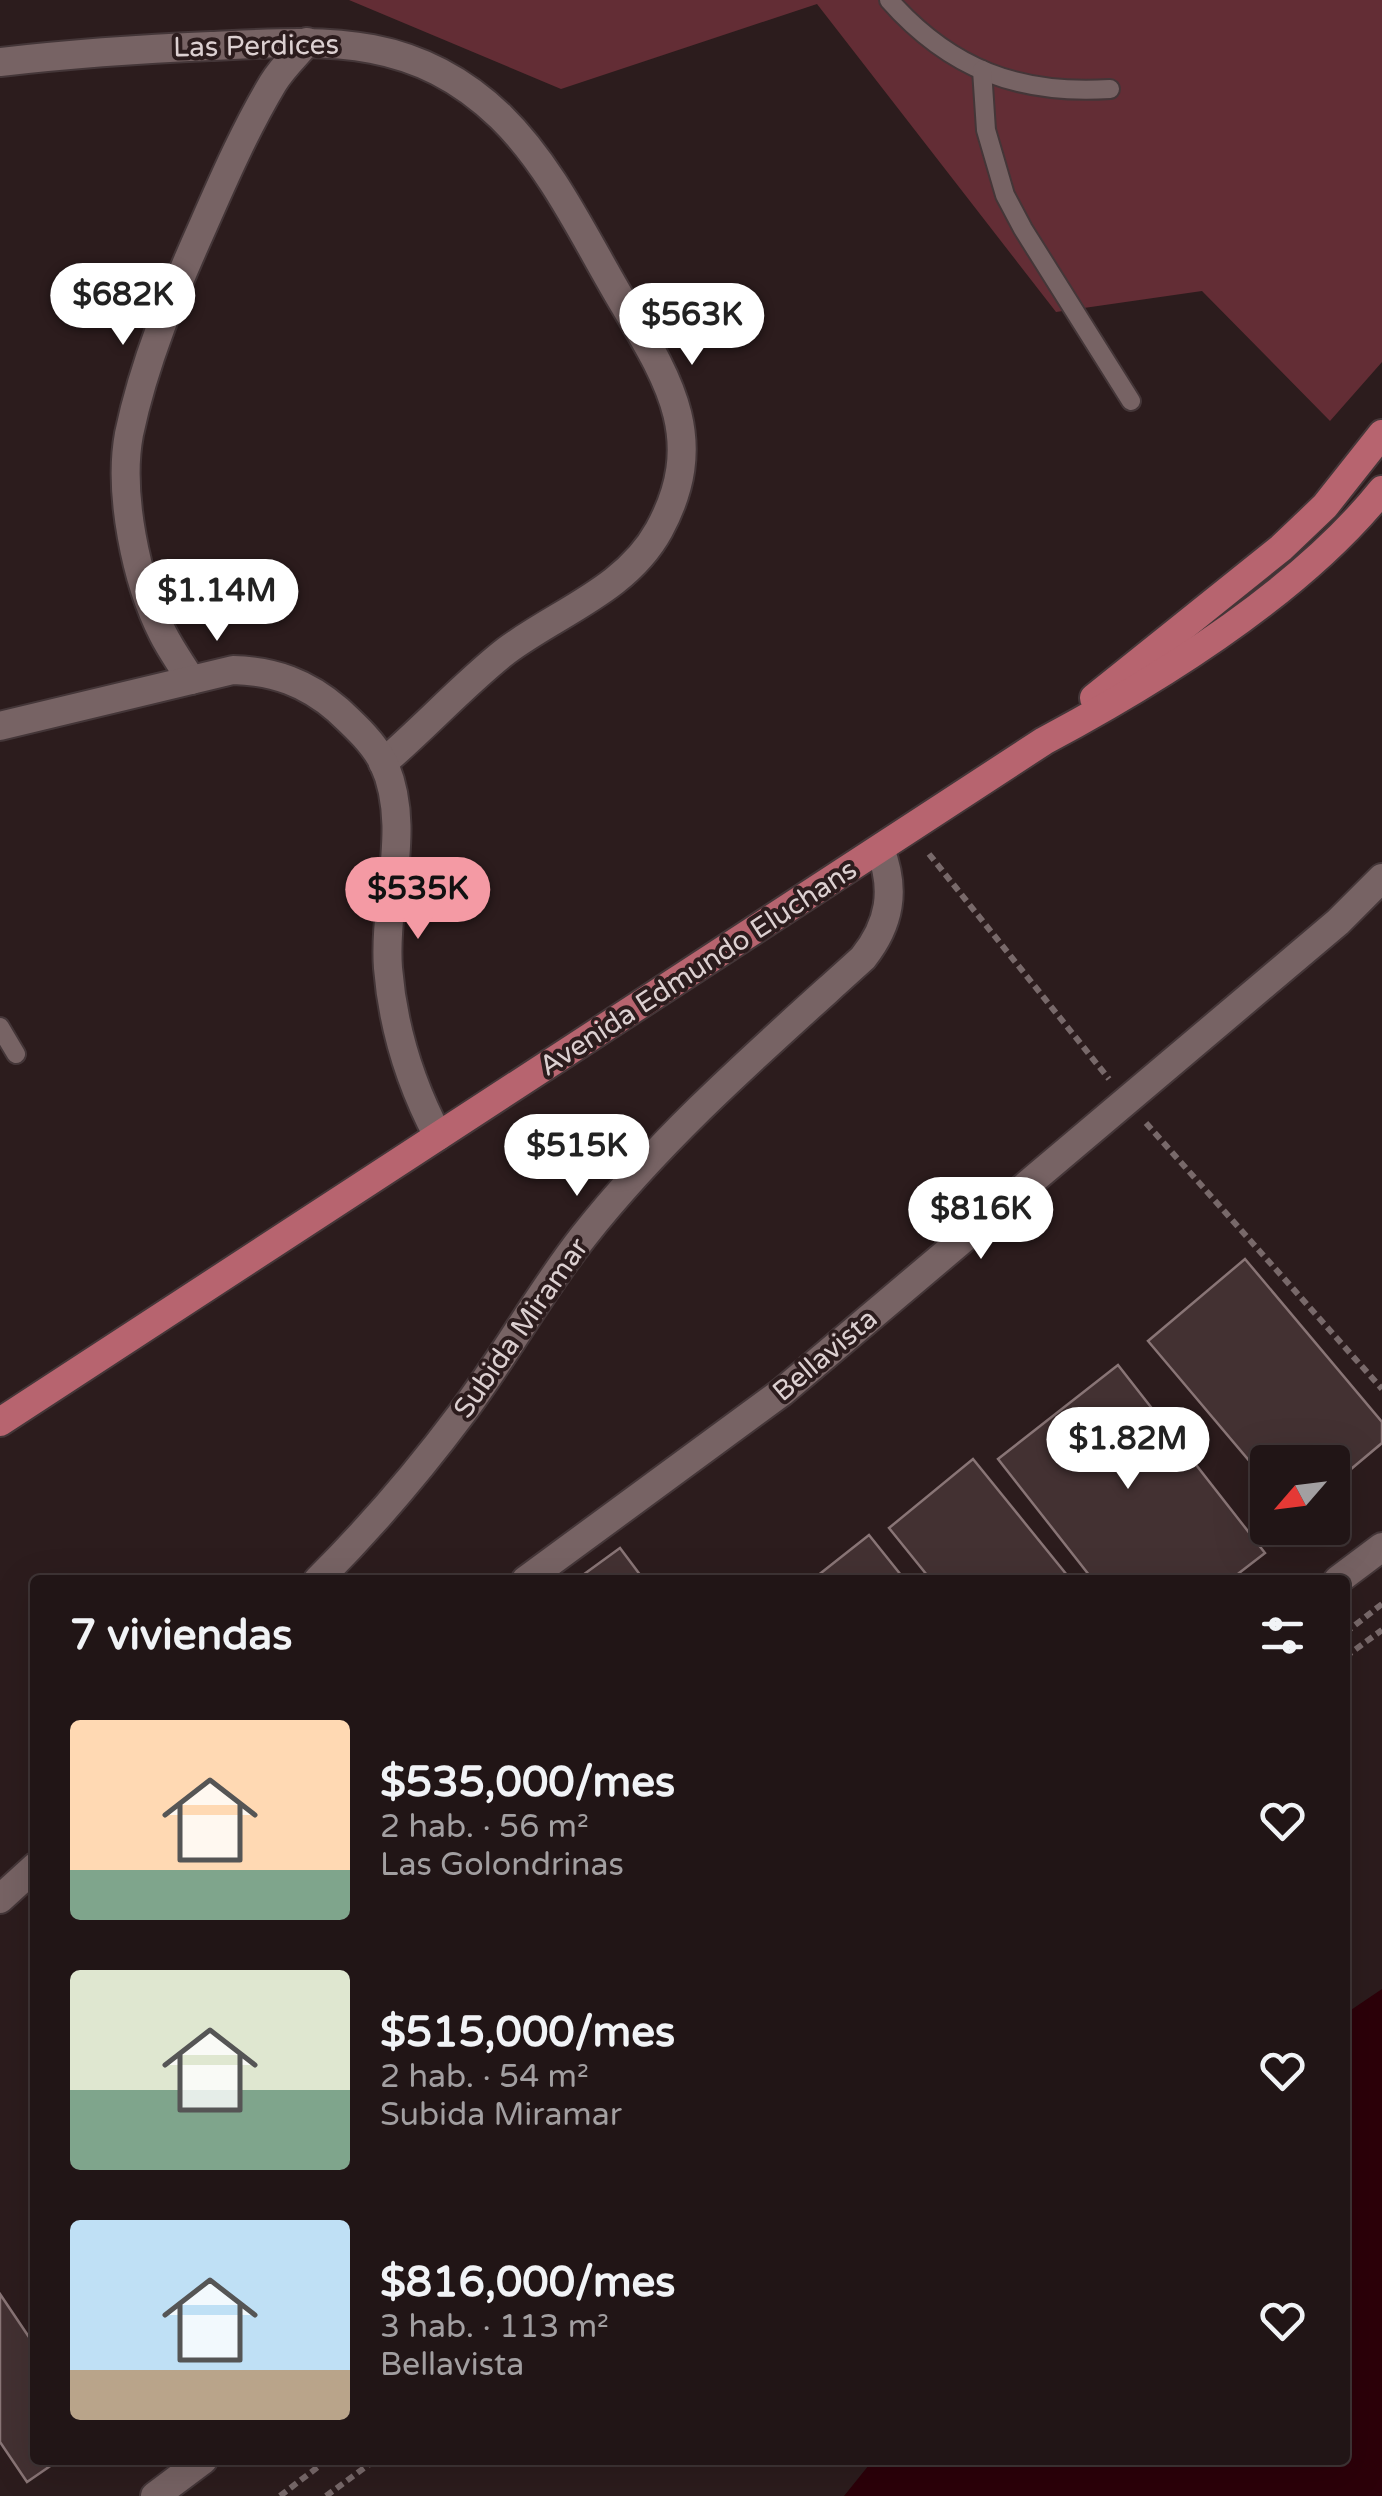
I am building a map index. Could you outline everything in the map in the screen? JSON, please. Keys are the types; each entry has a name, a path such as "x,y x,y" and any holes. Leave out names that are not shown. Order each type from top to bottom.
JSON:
{"main road":[{"name":"Avenida Edmundo Eluchans","path":"1044,741 1281,548 1324,506 1382,434"},
{"name":"Avenida Edmundo Eluchans","path":"0,1422 1044,741 1149,682 1245,614 1341,535 1382,490"}],"street":[{"name":"Las Perdices","path":"0,62 101,51 307,42 342,43 410,58 471,92 526,146 640,330 674,396 680,424 682,453 670,509 640,558 611,584 506,651 383,762"},
{"path":"191,680 163,635 145,590 126,488 128,438 152,352 216,197 274,80 307,42"},
{"path":"0,726 233,670 259,670 293,680 325,699 357,727 383,762 395,808 388,966 401,1050 416,1094 438,1136"},
{"name":"Subida Miramar","path":"323,1575 441,1440 554,1276 619,1193 710,1097 875,942 884,924 890,888 889,871 880,849"},
{"name":"Bellavista","path":"533,1575 782,1392 1324,934 1382,878"},
{"path":"1345,1575 1382,1548"},
{"path":"0,1899 30,1871"},
{"path":"155,2496 195,2465"}],"lane":[{"path":"890,0 937,45 982,70 1034,87 1072,92 1110,90"},
{"path":"982,70 986,130 1006,195 1023,229 1131,400"},
{"path":"0,1026 16,1054"}],"path":[{"path":"1350,1629 1382,1604"},
{"path":"1350,1653 1382,1630"},
{"path":"280,2496 320,2465"},
{"path":"326,2496 369,2465"}],"shaded area":[{"path":"349,0 1382,0 1382,362 1330,421 1202,291 1056,312 817,4 561,89"},
{"path":"1382,1989 1382,2496 844,2496 869,2465 1350,2465 1350,2011"}],"building":[{"path":"1245,1259 1382,1422 1382,1443 1350,1470 1350,1445 1250,1445 1250,1462 1148,1341"},
{"path":"1118,1365 1250,1534 1250,1545 1259,1545 1265,1553 1236,1575 1089,1575 998,1459"},
{"path":"973,1459 1067,1575 927,1575 889,1528"},
{"path":"869,1535 901,1575 818,1575"},
{"path":"620,1548 640,1575 583,1575"},
{"path":"0,2294 30,2339 30,2465 52,2465 27,2482 0,2442"}]}
